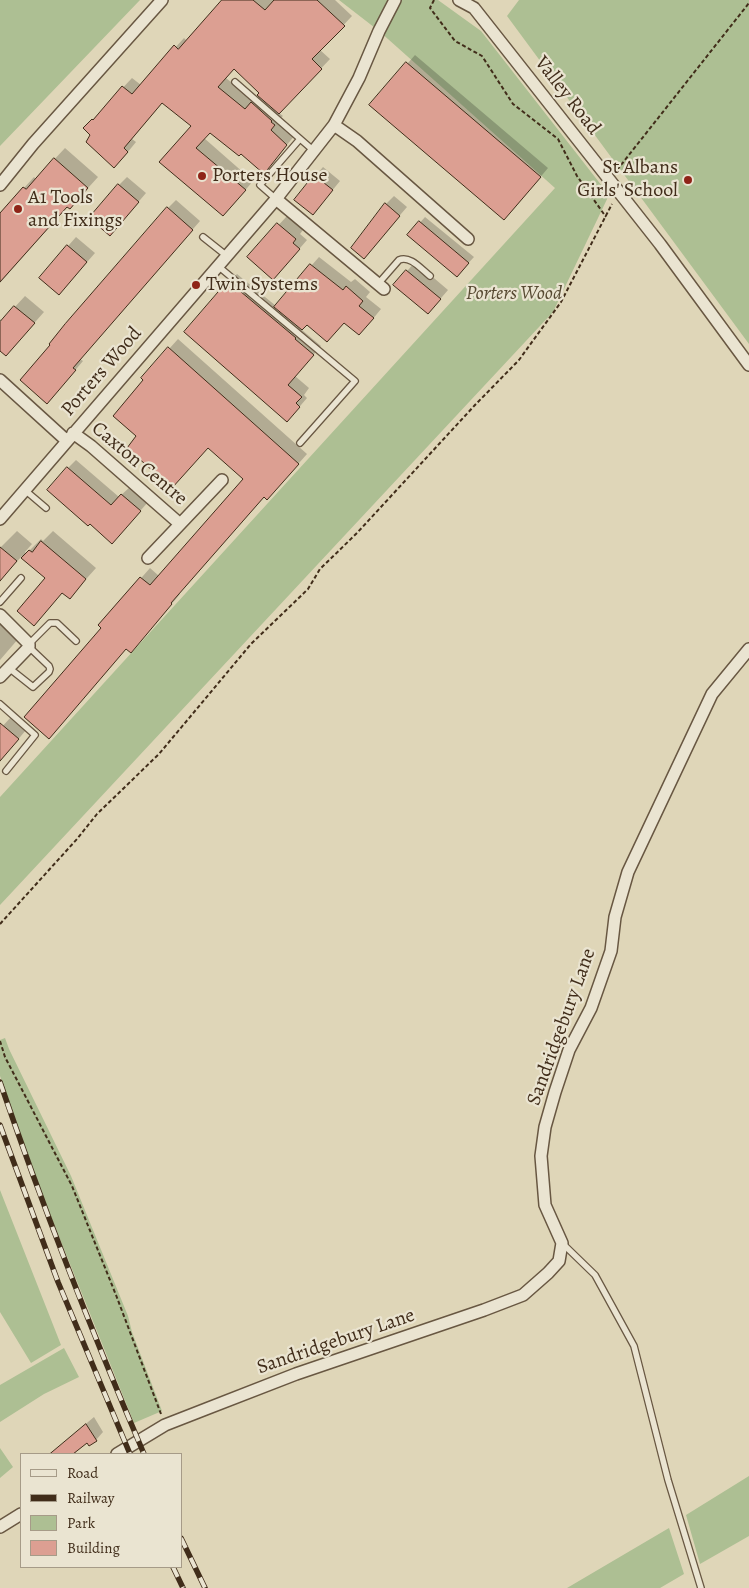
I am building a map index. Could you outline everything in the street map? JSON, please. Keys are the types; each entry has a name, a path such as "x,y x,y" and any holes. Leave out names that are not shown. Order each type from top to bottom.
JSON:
{"street":[{"path":"0,185 33,144 162,0"},
{"name":"Porters Wood","path":"0,519 276,199 314,151 334,124 359,78 379,31 395,0"},
{"name":"Valley Road","path":"459,0 477,4 609,180 660,244 749,365"},
{"path":"334,124 357,141 468,239"},
{"path":"276,199 381,286"},
{"name":"Caxton Centre","path":"0,380 43,420 70,437 91,446 180,524"},
{"name":"Caxton Centre","path":"148,558 222,480"},
{"path":"0,614 29,645 0,677"},
{"name":"Sandridgebury Lane","path":"120,1453 165,1425 296,1374 523,1295 548,1273 559,1260 562,1243 545,1205 541,1156 545,1127 555,1092 569,1050 591,1008 611,951 616,917 628,872 712,694 749,649"},
{"path":"0,1527 20,1515"}],"lane":[{"path":"235,82 314,151"},
{"path":"276,199 260,185 300,139"},
{"path":"203,237 227,256"},
{"path":"381,286 398,260 403,258 408,258 430,276"},
{"path":"218,266 355,381 300,442"},
{"path":"26,491 46,508"},
{"path":"0,602 21,578"},
{"path":"9,668 33,687 50,668 29,645 50,623 54,622 76,641"},
{"path":"0,704 35,736 6,771"},
{"path":"562,1243 595,1276 634,1346 668,1480 701,1588"}],"path":[{"path":"434,0 430,8 454,41 482,56 513,104 558,139 577,176 606,217"},
{"path":"609,180 749,4"},
{"path":"0,924 77,839 97,814 159,754 251,644 308,589 320,569 357,533 519,360 561,302 606,217 617,190"},
{"path":"0,1041 6,1057 72,1186 165,1425"}],"green space":[{"path":"0,0 140,0 0,146"},
{"name":"Porters Wood","path":"339,0 438,0 481,31 609,195 553,312 0,905 0,797 555,188 379,31"},
{"name":"St Albans Girls' School","path":"519,0 749,0 749,344 507,16"},
{"path":"5,1038 71,1176 128,1316 132,1332 162,1411 134,1423 37,1182 0,1076 0,1040"},
{"path":"0,1190 61,1345 31,1363 0,1312"},
{"path":"64,1348 79,1377 44,1394 0,1422 0,1385"},
{"path":"0,1448 13,1467 0,1478"},
{"path":"749,1476 749,1536 700,1564 686,1515"},
{"path":"669,1528 684,1574 660,1588 567,1588"}],"building":[{"path":"222,0 253,0 265,10 274,0 317,0 345,26 312,59 322,69 279,114 257,95 259,93 234,69 218,87 245,109 251,102 272,121 275,125 271,130 287,145 264,174 241,154 239,156 210,133 196,148 246,190 223,216 159,162 191,126 162,103 124,148 128,152 114,168 86,142 90,135 83,128 93,120 122,86 132,94 174,45 178,49"},
{"path":"406,62 541,177 504,220 369,105"},
{"path":"54,158 88,188 70,209 67,207 0,282 0,213 23,187 26,189"},
{"path":"314,175 333,190 313,215 294,200"},
{"path":"118,184 139,202 110,236 89,218"},
{"path":"385,203 400,216 364,259 351,248"},
{"path":"167,207 193,230 73,368 76,370 47,404 20,380 65,324"},
{"path":"419,221 469,263 457,277 407,235"},
{"path":"277,223 296,239 293,243 300,249 273,280 247,257"},
{"path":"67,245 87,262 59,295 39,278"},
{"path":"310,264 343,290 346,286 363,301 359,306 374,318 359,335 344,323 327,342 307,325 302,330 274,307"},
{"path":"406,270 441,299 428,314 393,285"},
{"path":"228,281 314,355 288,385 302,397 296,403 300,407 287,422 184,332"},
{"path":"14,306 35,323 6,356 0,351 0,322"},
{"path":"168,347 299,464 267,500 264,497 171,603 131,653 126,649 49,739 24,717 101,628 98,625 140,577 150,585 243,479 208,448 172,488 127,448 136,436 113,416 143,380 141,378"},
{"path":"67,467 111,505 121,494 141,511 112,544 47,490"},
{"path":"41,541 86,579 70,599 62,593 34,626 17,611 45,578 21,558 29,550 32,552"},
{"path":"0,547 17,561 0,581"},
{"path":"0,723 19,739 0,761"},
{"path":"86,1424 97,1441 89,1446 87,1443 74,1453 51,1453"}],"railway":[{"path":"0,1082 69,1270 144,1453"},
{"path":"0,1125 58,1282 130,1453"},
{"path":"182,1540 205,1588"},
{"path":"173,1568 183,1588"}],"place":[{"name":"Porters House","path":"202,176"},
{"name":"St Albans Girls' School","path":"688,180"},
{"name":"A1 Tools and Fixings","path":"18,209"},
{"name":"Twin Systems","path":"196,285"}]}
